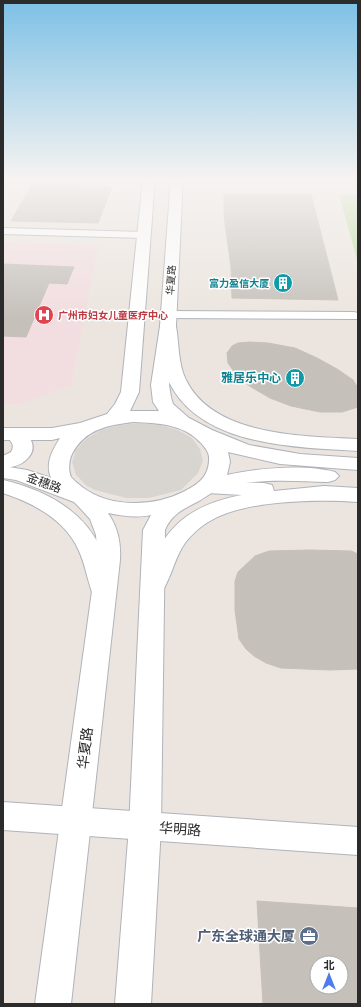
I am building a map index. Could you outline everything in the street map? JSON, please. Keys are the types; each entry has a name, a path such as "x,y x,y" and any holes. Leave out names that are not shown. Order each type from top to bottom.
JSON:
{"main road":[{"path":"114,418 128,400 132,376 145,225"},
{"name":"华夏路","path":"134,1004 145,827 154,530 158,520 167,510 207,487 215,477 219,467 220,456 216,447 206,435 181,421 166,408 161,401 161,377 168,320 173,225"},
{"path":"168,320 177,379 189,399 200,410 213,418 238,429 273,437 358,445"},
{"path":"132,376 161,377"},
{"name":"华夏路","path":"180,502 144,510 106,506 84,499 68,488 62,480 59,464 63,448 76,433 87,427 114,418 151,416 181,421"},
{"path":"9,434 52,434 87,427"},
{"path":"3,463 20,456 24,450 23,442 9,434"},
{"path":"206,435 280,445 358,449"},
{"path":"206,435 232,448 256,453 358,464"},
{"name":"金穗路","path":"3,472 25,476 84,499"},
{"path":"207,487 237,478 270,474 358,478"},
{"path":"3,486 19,490 46,503 70,520 79,531 89,548 104,593"},
{"path":"207,487 348,495"},
{"path":"152,591 163,561 171,547 190,523 202,516 228,506 247,501 295,496 348,495"},
{"name":"华夏路","path":"53,1004 109,542 105,527 84,499"},
{"name":"华明路","path":"3,816 358,841"}],"street":[{"path":"3,231 144,235"},
{"path":"168,320 354,316"}],"shaded area":[{"name":"广州市妇女儿童医疗中心","path":"3,242 98,246 71,385 19,404 3,404"},
{"path":"140,423 160,425 178,430 192,438 200,449 203,461 198,473 181,490 149,498 126,498 95,490 87,486 76,475 72,462 76,450 86,439 101,430 120,425"}],"green space":[{"path":"348,225 358,225 358,263"}],"building":[{"path":"225,225 319,225 338,300 232,298 231,267"},
{"path":"3,264 74,267 67,284 49,283 26,337 3,336"},
{"name":"雅居乐中心","path":"238,343 268,343 295,348 337,369 353,380 358,388 358,407 342,412 320,412 291,406 270,398 251,387 237,376 228,363 227,353 232,346"},
{"path":"269,551 351,551 358,554 358,669 330,670 281,668 266,663 254,656 246,649 239,639 235,610 235,581 238,572 255,556"},
{"name":"广东全球通大厦","path":"257,901 358,908 358,1004 263,1004"}],"place":[{"name":"富力盈信大厦","path":"283,283"},
{"name":"广州市妇女儿童医疗中心","path":"44,315"},
{"name":"雅居乐中心","path":"295,378"},
{"name":"广东全球通大厦","path":"309,936"}]}
